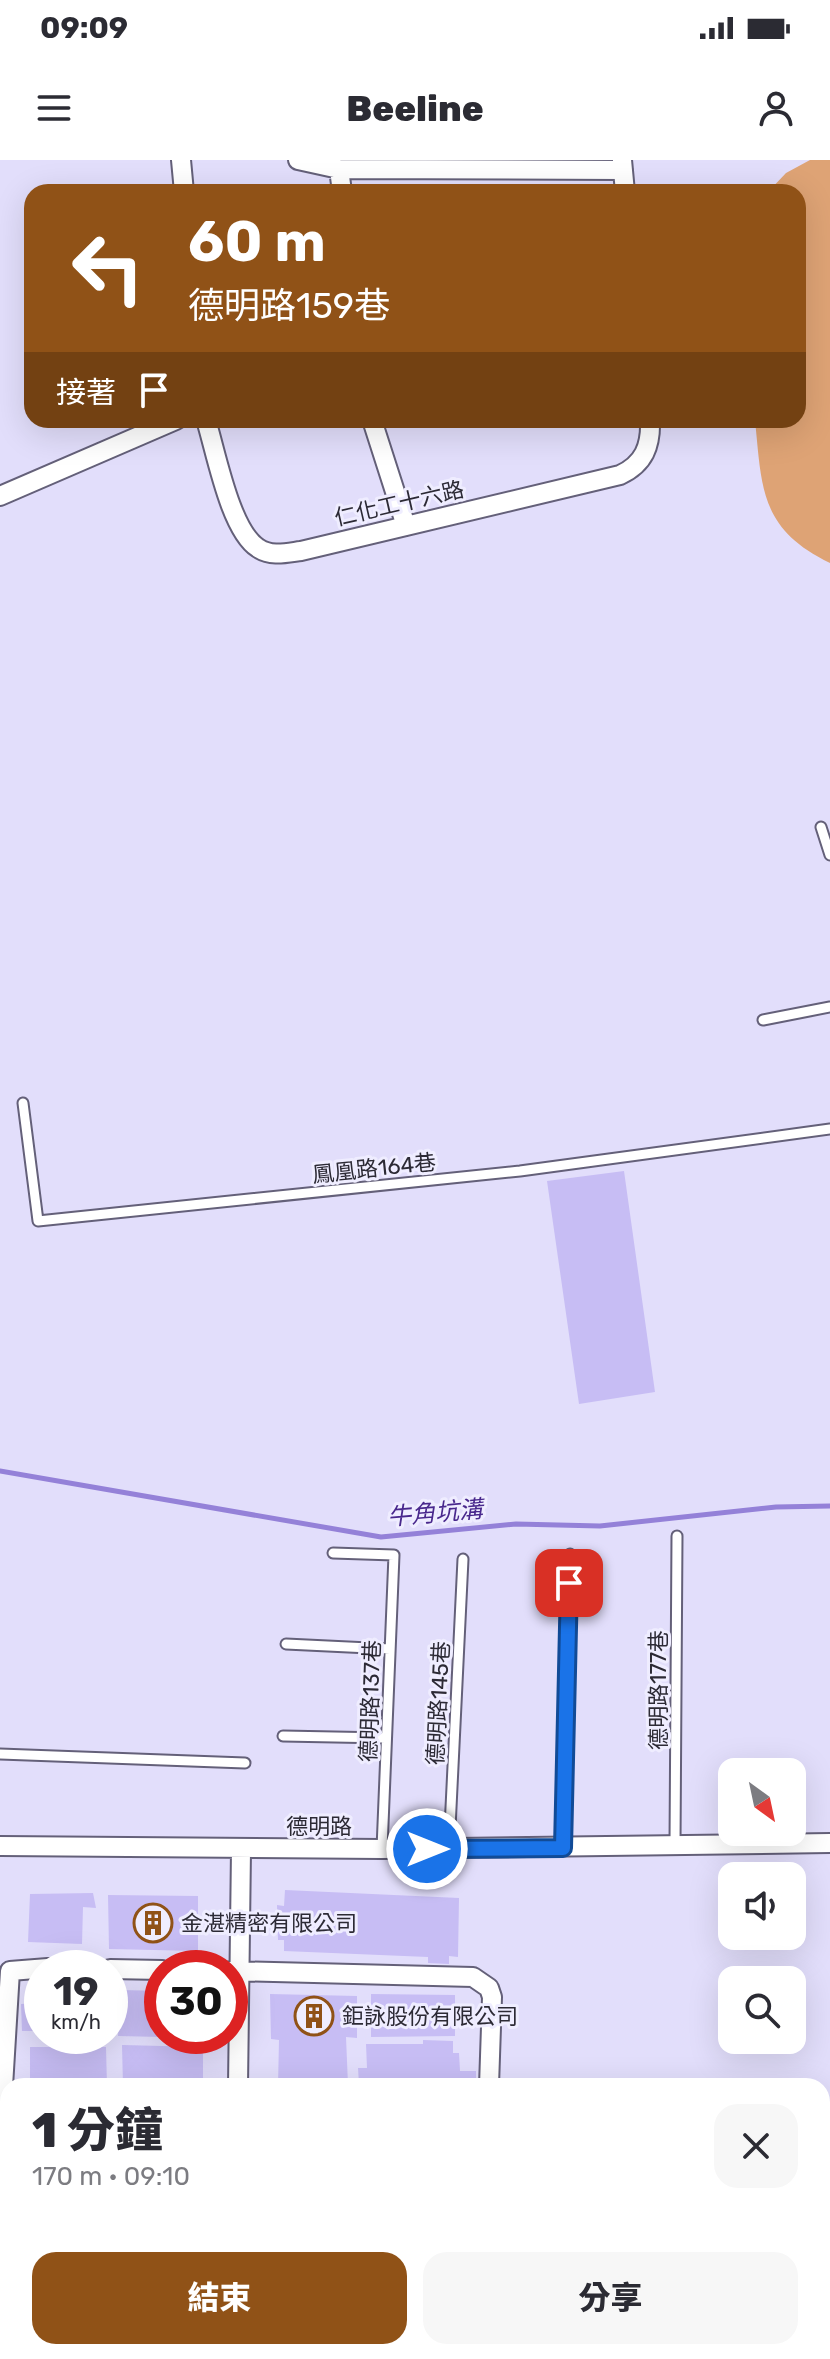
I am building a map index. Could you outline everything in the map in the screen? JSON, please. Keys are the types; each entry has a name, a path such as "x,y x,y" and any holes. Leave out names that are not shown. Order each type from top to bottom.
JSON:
{"street":[{"path":"181,160 183,184"},
{"path":"298,160 339,169 623,165"},
{"path":"339,169 341,184"},
{"path":"0,496 157,428"},
{"name":"仁化工十六路","path":"209,428 242,533 256,547 275,554 620,475 641,461 649,445 650,428"},
{"path":"375,428 406,526"},
{"name":"德明路","path":"0,1846 241,1850 830,1843"},
{"path":"235,1950 241,1850"},
{"path":"4,2078 10,1971 24,1970"},
{"path":"248,1971 473,1977 489,1988 492,1997 489,2078"},
{"path":"237,2054 238,2078"}],"lane":[{"path":"821,827 830,855"},
{"path":"763,1020 830,1007"},
{"name":"鳳凰路164巷","path":"23,1103 38,1221 520,1171 830,1129"},
{"name":"德明路177巷","path":"675,1844 677,1536"},
{"name":"德明路137巷","path":"333,1553 394,1555 382,1849"},
{"path":"563,1848 570,1554"},
{"name":"德明路145巷","path":"449,1849 463,1559"},
{"path":"286,1644 390,1649"},
{"path":"283,1736 386,1738"},
{"path":"0,1754 245,1763"}],"shaded area":[{"path":"810,160 830,160 830,563 807,550 777,521 763,487 760,467 756,428 806,428 806,184 776,184 786,173"}],"building":[{"path":"624,1171 655,1392 579,1404 547,1181"},
{"path":"285,1890 459,1898 458,1957 449,1956 449,1964 428,1963 428,1957 284,1951 284,1940 278,1940 277,1905 284,1906"},
{"path":"93,1893 96,1908 83,1907 82,1944 28,1942 30,1894"},
{"name":"金湛精密有限公司","path":"108,1895 198,1896 198,1950 109,1949"},
{"path":"128,1990 144,1991 144,2037 128,2036"},
{"path":"270,1994 357,1996 357,2038 346,2037 348,2078 278,2078 279,2040 271,2039"},
{"path":"371,1994 455,1995 455,2036 371,2037"},
{"path":"21,2004 24,2004 24,2031 22,2031"},
{"path":"423,2040 453,2041 453,2053 459,2053 460,2071 476,2071 476,2078 359,2078 358,2068 367,2068 366,2044 423,2044"},
{"path":"128,2045 144,2046 144,2054 203,2054 203,2078 123,2078 122,2054 128,2054"},
{"path":"30,2054 106,2054 107,2078 30,2078"}],"waterway":[{"name":"牛角坑溝","path":"0,1471 381,1537 516,1524 600,1526 776,1507 830,1506"}],"place":[{"name":"金湛精密有限公司","path":"153,1923"},
{"name":"鉅詠股份有限公司","path":"314,2016"}],"route":[{"path":"427,1849 563,1848 569,1583"}]}
